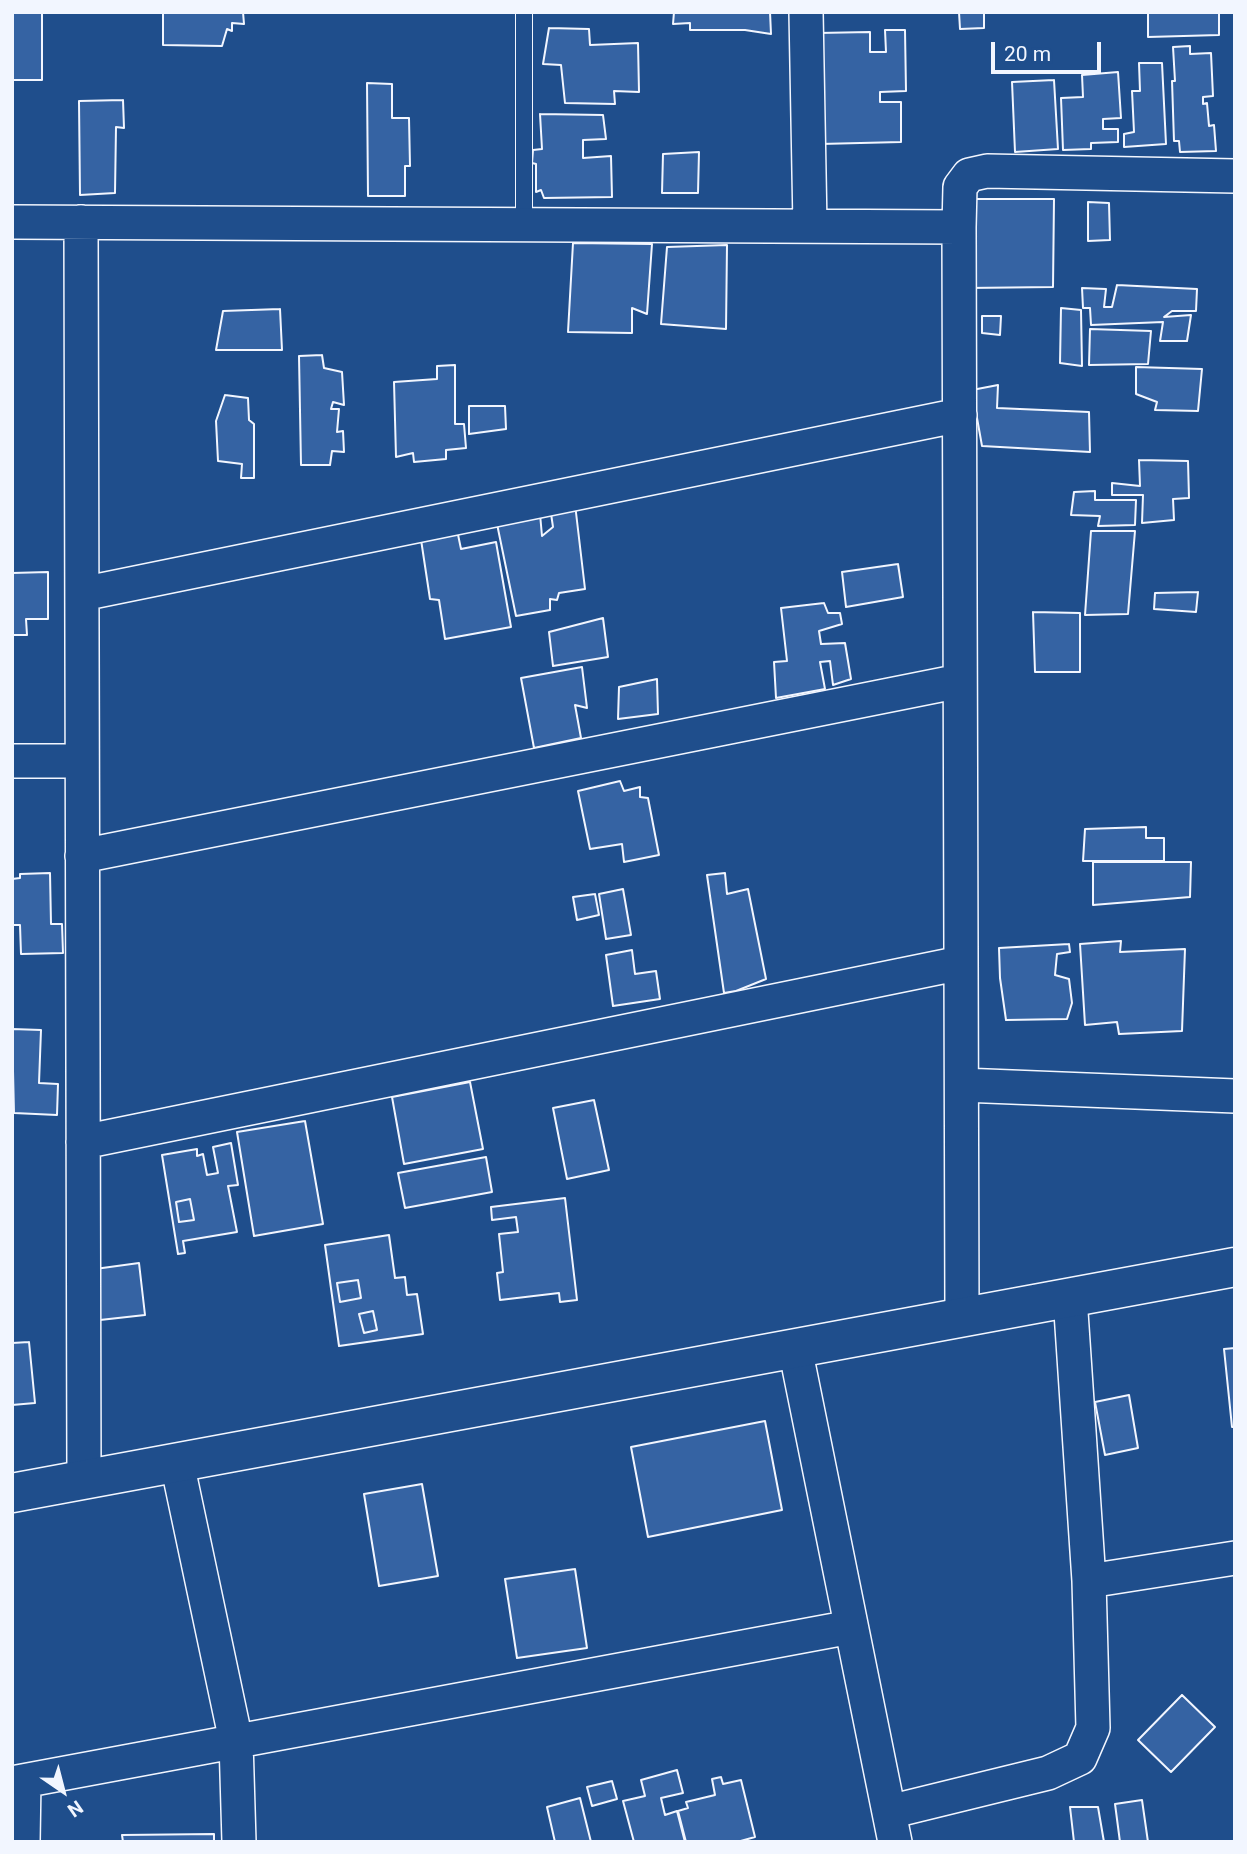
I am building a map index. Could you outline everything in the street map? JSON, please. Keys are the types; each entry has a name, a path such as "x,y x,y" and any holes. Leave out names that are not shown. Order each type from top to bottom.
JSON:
{"street":[{"path":"806,12 810,226"},
{"path":"962,1317 960,187 969,175 987,171 1235,176"},
{"path":"12,222 958,227"},
{"path":"80,222 84,1480"},
{"path":"82,594 960,415"},
{"path":"82,856 960,681"},
{"path":"12,761 82,761"},
{"path":"83,1142 961,963"},
{"path":"962,1085 1235,1096"},
{"path":"12,1493 1235,1266"},
{"path":"795,1348 892,1827 1048,1773 1080,1758 1093,1728 1089,1581 1070,1297"},
{"path":"177,1463 236,1741 239,1842"},
{"path":"1089,1581 1235,1558"},
{"path":"23,1842 18,1782 851,1627"}],"lane":[{"path":"524,12 524,225"}],"building":[{"path":"12,12 42,12 42,80 12,80"},
{"path":"163,12 243,12 244,24 232,23 232,31 227,29 222,46 163,45"},
{"path":"674,12 770,12 771,34 745,30 690,30 690,23 673,24"},
{"path":"959,12 984,12 984,28 960,29"},
{"path":"1148,12 1219,12 1219,35 1148,37"},
{"path":"549,28 589,29 590,45 638,43 639,92 614,91 615,104 565,103 561,65 543,64"},
{"path":"885,30 905,30 906,91 880,92 880,102 901,102 901,142 820,144 818,33 870,32 870,52 886,52"},
{"path":"1190,46 1190,54 1211,53 1213,96 1203,97 1203,104 1207,103 1209,126 1214,125 1216,151 1180,152 1179,141 1174,141 1173,47"},
{"path":"1139,63 1162,63 1166,144 1124,147 1124,134 1134,132 1132,91 1140,91"},
{"path":"1118,72 1121,118 1103,119 1103,129 1118,129 1118,142 1091,143 1091,149 1063,150 1061,98 1083,97 1082,75"},
{"path":"1054,80 1058,149 1015,152 1012,82"},
{"path":"367,83 392,84 392,118 409,118 410,166 405,166 405,196 368,196"},
{"path":"123,100 124,128 116,127 115,193 80,195 79,101"},
{"path":"540,114 603,115 606,139 583,140 583,158 611,156 612,197 544,198 541,190 536,192 536,164 532,163 533,150 542,149"},
{"path":"699,152 698,193 662,193 663,154"},
{"path":"970,199 1054,199 1053,287 967,288"},
{"path":"1088,202 1109,203 1110,240 1088,241"},
{"path":"573,243 652,244 647,314 632,308 632,333 568,332"},
{"path":"727,245 726,329 661,324 667,247"},
{"path":"1117,285 1197,289 1196,311 1172,311 1164,317 1191,315 1187,341 1160,341 1163,322 1091,325 1090,308 1083,308 1082,288 1106,289 1104,307 1112,307"},
{"path":"1061,308 1081,310 1082,366 1060,363"},
{"path":"280,309 282,350 216,350 223,311"},
{"path":"982,316 1001,316 1000,335 982,333"},
{"path":"1090,329 1151,331 1148,364 1089,365"},
{"path":"322,355 324,368 342,372 344,405 333,402 331,409 339,409 337,432 343,431 344,452 332,451 330,465 301,465 299,356"},
{"path":"455,365 455,424 464,424 466,448 446,450 446,459 414,462 413,453 396,457 394,382 437,379 437,366"},
{"path":"1136,367 1202,369 1198,411 1155,410 1157,402 1136,394"},
{"path":"998,385 997,408 1089,412 1090,452 982,446 972,390"},
{"path":"225,395 248,398 249,420 254,424 254,478 241,478 242,464 218,461 216,421"},
{"path":"469,406 505,406 506,429 469,434"},
{"path":"1139,460 1188,461 1189,498 1173,499 1174,520 1142,523 1143,495 1112,495 1112,483 1140,486"},
{"path":"1095,491 1095,500 1136,500 1135,525 1098,526 1100,516 1071,515 1074,492"},
{"path":"575,504 585,589 559,593 557,600 550,599 550,610 516,616 497,524 540,514 542,536 553,527 550,507"},
{"path":"456,525 461,549 496,542 511,627 445,639 439,600 430,599 420,533"},
{"path":"1091,531 1135,531 1128,614 1085,615"},
{"path":"898,564 903,597 846,607 842,572"},
{"path":"48,572 48,619 26,619 27,635 12,635 12,573"},
{"path":"1198,592 1196,612 1154,609 1155,593"},
{"path":"824,603 828,613 840,613 842,624 819,631 821,644 845,643 851,679 833,685 830,661 820,662 825,689 776,698 774,662 787,661 781,608"},
{"path":"1033,612 1080,613 1080,672 1035,672"},
{"path":"603,618 608,657 553,666 549,632"},
{"path":"582,667 587,708 575,705 581,738 534,748 521,678"},
{"path":"657,679 658,714 618,719 619,687"},
{"path":"620,781 624,791 640,787 640,797 648,798 659,855 624,862 622,844 590,849 578,791"},
{"path":"1146,827 1146,838 1164,838 1164,861 1083,861 1085,829"},
{"path":"1093,862 1191,862 1190,897 1093,905"},
{"path":"50,873 51,924 62,924 63,953 21,954 20,925 12,925 12,879 20,878 20,874"},
{"path":"725,873 727,894 748,889 766,979 724,993 707,875"},
{"path":"623,889 631,935 606,939 599,894"},
{"path":"595,894 599,915 577,920 573,897"},
{"path":"1121,941 1120,952 1185,949 1182,1031 1119,1034 1117,1022 1085,1025 1080,944"},
{"path":"1069,944 1070,952 1057,954 1055,975 1069,979 1072,1003 1067,1019 1006,1020 999,948"},
{"path":"632,950 635,974 656,971 660,999 613,1006 606,955"},
{"path":"12,1029 41,1030 39,1083 58,1084 57,1115 14,1113"},
{"path":"470,1082 483,1149 404,1164 392,1097"},
{"path":"594,1100 609,1170 567,1179 553,1108"},
{"path":"305,1121 323,1224 254,1236 237,1132"},
{"path":"231,1143 238,1185 228,1186 237,1232 183,1241 185,1253 178,1254 162,1155 197,1149 197,1156 203,1154 207,1175 218,1173 213,1147","holes":["190,1199 194,1220 179,1222 176,1202"]},
{"path":"486,1157 492,1192 405,1208 398,1173"},
{"path":"565,1198 577,1300 560,1302 559,1293 500,1300 497,1273 503,1272 499,1234 518,1232 516,1217 492,1220 491,1207"},
{"path":"190,1199 194,1220 179,1222 176,1202"},
{"path":"389,1235 395,1278 405,1277 407,1295 417,1294 423,1334 339,1346 325,1245","holes":["358,1280 361,1298 340,1302 337,1283","373,1311 377,1330 364,1333 359,1314"]},
{"path":"139,1263 145,1315 100,1320 95,1269"},
{"path":"358,1280 361,1298 340,1302 337,1283"},
{"path":"373,1311 377,1330 364,1333 359,1314"},
{"path":"29,1342 35,1403 12,1405 12,1343"},
{"path":"1235,1348 1235,1427 1232,1427 1224,1349"},
{"path":"1129,1395 1138,1448 1105,1455 1095,1402"},
{"path":"765,1421 782,1510 648,1537 631,1447"},
{"path":"422,1484 438,1576 379,1586 364,1494"},
{"path":"575,1569 587,1648 517,1658 505,1579"},
{"path":"1182,1695 1215,1727 1171,1772 1138,1740"},
{"path":"677,1770 683,1793 661,1798 665,1815 677,1811 685,1842 634,1842 623,1801 645,1796 641,1780"},
{"path":"721,1777 723,1784 741,1780 755,1837 737,1842 686,1842 678,1811 688,1808 686,1802 715,1795 712,1779"},
{"path":"612,1781 617,1799 592,1806 587,1787"},
{"path":"580,1798 591,1842 555,1842 547,1807"},
{"path":"1142,1800 1148,1842 1120,1842 1115,1804"},
{"path":"1070,1807 1098,1807 1104,1842 1074,1842"},
{"path":"214,1834 214,1842 123,1842 122,1835"}]}
